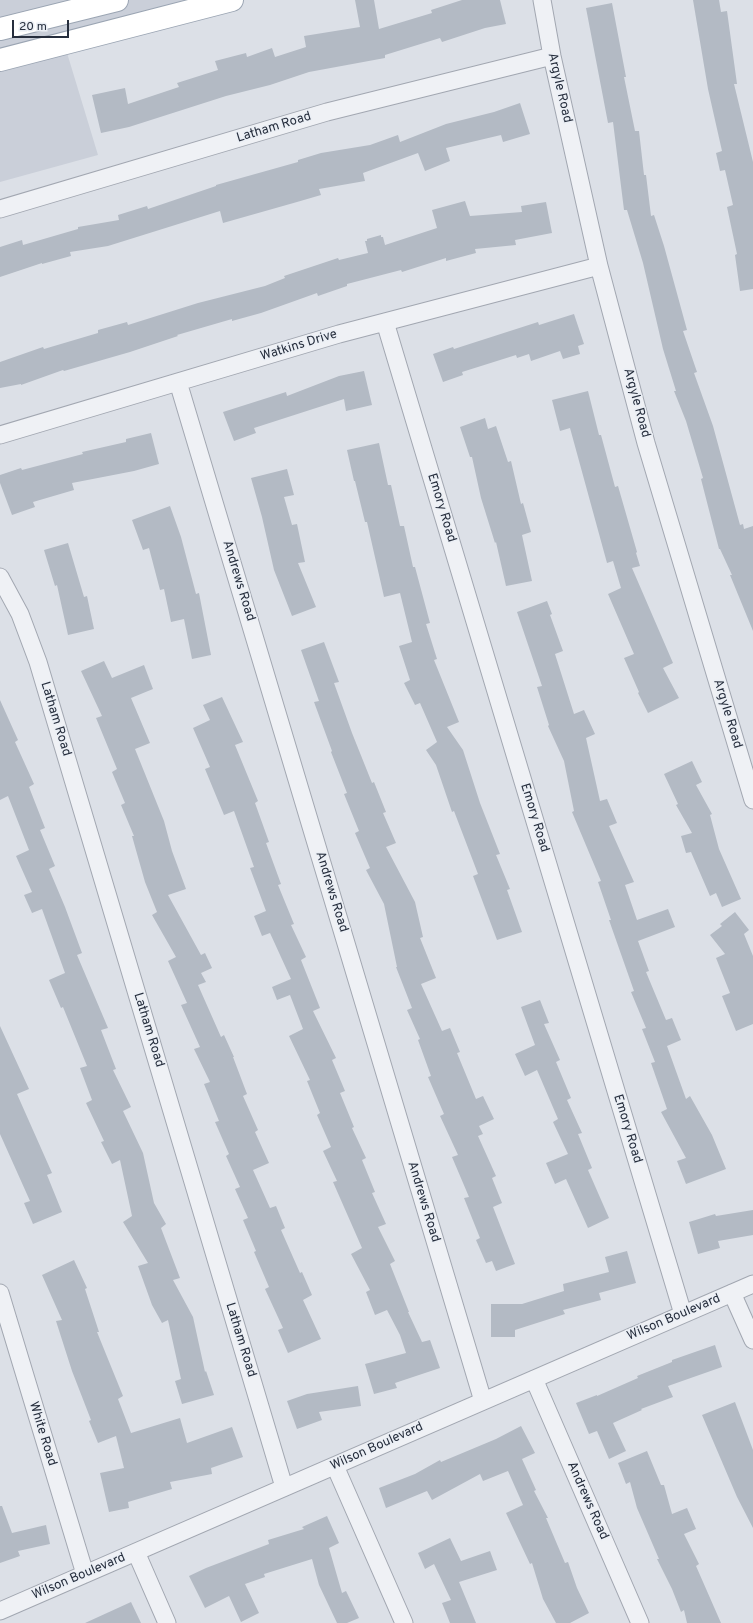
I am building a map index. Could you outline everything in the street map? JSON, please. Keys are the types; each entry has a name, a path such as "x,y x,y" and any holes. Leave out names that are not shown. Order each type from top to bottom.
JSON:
{"main road":[{"path":"0,29 117,0"},
{"path":"0,60 232,0"}],"street":[{"name":"Argyle Road","path":"542,0 552,56 600,266 646,443 753,800"},
{"name":"Latham Road","path":"0,210 327,112 552,56"},
{"name":"Watkins Drive","path":"0,435 338,334 600,266"},
{"name":"Emory Road","path":"385,322 683,1314"},
{"name":"Andrews Road","path":"178,382 483,1401"},
{"name":"Latham Road","path":"0,577 20,614 38,662 284,1487"},
{"name":"Wilson Boulevard","path":"0,1611 753,1284"},
{"name":"White Road","path":"0,1293 84,1574"},
{"path":"732,1293 753,1340"},
{"name":"Andrews Road","path":"534,1379 640,1623"},
{"path":"335,1466 404,1623"},
{"path":"136,1552 167,1623"}],"shaded area":[{"path":"0,0 232,0 64,43 98,155 0,182"}],"building":[{"path":"355,0 374,0 379,29 432,13 431,10 462,0 500,0 506,24 485,28 442,42 440,38 385,55 385,58 309,72 270,85 226,96 129,127 101,133 92,95 125,88 128,104 179,87 177,83 218,70 215,61 246,53 247,57 272,48 275,57 306,47 304,36 360,27"},
{"path":"693,0 719,0 721,12 727,11 737,84 734,84 753,162 753,289 740,291 735,255 737,254 727,207 733,205 725,170 720,171 716,153 722,151 708,89"},
{"path":"612,3 626,77 624,77 635,131 639,131 651,216 654,215 664,246 687,330 683,331 697,372 694,373 713,426 740,525 743,524 744,529 753,526 753,631 730,575 732,575 719,549 701,479 703,478 686,421 674,391 676,391 663,349 643,263 627,210 624,210 613,122 608,123 586,8"},
{"path":"520,103 530,134 503,142 501,135 446,148 450,161 425,171 418,153 363,173 365,181 319,189 321,195 223,223 220,211 108,246 70,252 71,256 42,263 0,277 0,247 22,240 23,245 78,229 78,227 119,220 118,215 147,206 148,209 216,185 298,162 298,160 321,153 370,145 398,135 400,142 446,124 494,112"},
{"path":"465,201 470,216 522,212 521,206 546,202 552,233 515,240 516,245 475,249 476,253 446,261 446,258 402,272 401,270 347,284 347,286 318,296 317,293 261,313 232,321 232,319 177,335 178,336 130,352 64,371 63,370 21,385 0,388 0,362 43,347 44,349 98,333 98,330 127,322 128,325 198,303 265,286 285,278 284,276 338,258 339,260 368,253 365,241 367,241 367,239 381,235 385,245 437,228 432,210"},
{"path":"574,314 584,344 578,346 580,354 563,359 560,351 531,361 529,354 517,358 516,355 462,372 463,375 443,382 433,354 453,347 454,349 538,322 539,325"},
{"path":"364,371 372,405 346,411 344,399 254,428 256,433 234,441 223,412 286,392 287,396 339,376"},
{"path":"588,391 599,435 601,435 615,487 618,486 637,552 640,566 632,568 673,663 663,668 679,698 648,713 624,658 634,654 608,594 621,588 613,561 607,563 570,428 560,431 552,400"},
{"path":"485,418 488,429 496,426 508,462 511,461 521,504 523,503 531,532 522,535 532,581 506,586 496,542 495,543 481,498 472,457 470,457 460,427"},
{"path":"151,433 159,464 134,471 72,483 74,490 33,502 35,507 12,515 0,483 0,475 21,468 22,470 83,454 82,452 126,442 126,439"},
{"path":"379,443 388,485 391,485 400,526 404,526 413,567 415,567 430,623 426,624 437,659 434,660 459,722 447,727 463,750 480,803 500,854 496,855 510,889 507,890 522,932 497,940 473,876 478,874 454,811 452,812 436,765 426,750 437,742 420,703 415,705 404,683 410,680 399,646 412,642 400,593 384,597 367,522 365,522 354,481 347,450"},
{"path":"287,469 294,495 284,497 292,525 297,524 305,562 298,563 316,607 292,616 274,570 262,517 251,478"},
{"path":"170,506 181,537 196,594 199,593 211,655 192,659 184,619 171,622 164,589 160,590 149,548 143,550 132,520"},
{"path":"68,543 84,597 87,596 94,629 68,635 57,585 55,586 44,550"},
{"path":"547,601 552,614 550,615 563,651 555,654 574,714 584,710 595,734 586,738 600,801 607,799 617,823 609,826 634,882 625,885 637,920 668,909 675,927 638,941 649,971 646,972 666,1020 672,1018 681,1040 667,1046 686,1099 690,1096 712,1135 726,1169 686,1184 677,1161 686,1158 661,1112 667,1109 651,1063 655,1062 642,1029 646,1028 631,992 634,991 609,920 611,920 598,882 601,881 572,812 574,811 564,761 548,726 549,725 537,687 542,686 517,612"},
{"path":"324,642 339,682 334,683 372,783 374,782 386,812 383,813 396,843 386,847 415,902 423,937 420,938 436,978 421,984 442,1031 450,1028 460,1052 457,1053 476,1099 483,1096 494,1119 479,1126 483,1134 478,1136 496,1176 492,1178 502,1203 493,1207 515,1264 496,1271 492,1261 486,1263 476,1240 480,1238 464,1198 469,1197 452,1157 458,1155 440,1116 444,1114 428,1077 431,1076 418,1040 420,1039 407,1010 412,1008 396,967 384,904 366,870 370,868 355,833 359,831 344,794 347,793 314,702 319,701 301,650"},
{"path":"104,661 112,678 144,665 153,689 131,698 150,743 135,749 164,821 172,851 186,889 168,895 201,955 205,953 212,968 201,973 206,982 198,985 221,1037 224,1035 234,1057 247,1094 243,1096 258,1130 255,1132 269,1163 253,1170 270,1208 276,1206 285,1228 281,1230 300,1273 302,1272 312,1295 303,1300 321,1339 288,1353 278,1330 283,1328 265,1289 269,1287 254,1252 256,1251 243,1220 248,1218 235,1189 240,1187 226,1156 229,1154 215,1122 219,1121 204,1084 210,1082 194,1049 200,1047 181,1005 187,1003 168,961 176,957 152,915 157,912 145,882 132,836 134,836 121,805 125,803 112,772 117,769 96,718 102,716 81,671"},
{"path":"222,697 243,742 235,745 258,801 255,803 269,842 266,843 281,884 278,885 294,924 291,925 306,957 301,960 320,1008 313,1011 336,1058 332,1060 345,1091 340,1093 354,1127 352,1128 366,1158 362,1160 375,1192 372,1193 386,1224 378,1227 395,1261 390,1264 408,1312 422,1342 430,1340 440,1368 395,1383 397,1388 374,1394 365,1364 406,1353 400,1335 387,1310 375,1315 366,1292 370,1290 351,1254 362,1248 333,1182 337,1181 323,1151 331,1147 317,1115 320,1113 307,1081 310,1080 289,1036 303,1029 290,995 277,1000 272,987 291,979 270,933 262,936 254,916 266,911 250,868 254,867 234,811 224,815 205,769 210,767 193,728 210,720 203,705"},
{"path":"0,700 18,740 15,742 34,784 29,787 45,828 40,830 55,866 49,869 82,953 77,955 108,1028 101,1030 116,1069 113,1070 131,1107 123,1111 143,1153 154,1203 166,1224 161,1228 180,1278 173,1280 193,1317 205,1372 206,1371 214,1395 182,1404 175,1381 181,1379 168,1320 162,1323 152,1305 138,1266 148,1263 123,1222 132,1216 120,1160 112,1164 101,1142 104,1141 86,1103 92,1100 80,1068 87,1066 63,1007 61,1008 49,980 65,973 42,909 32,913 24,895 32,892 16,856 29,850 8,796 0,800"},
{"path":"692,761 702,782 696,785 712,814 710,815 719,849 741,899 722,907 716,893 710,896 691,852 686,853 681,836 692,833 676,805 678,804 664,774"},
{"path":"735,912 749,930 744,934 753,956 753,1024 736,1031 722,996 730,993 716,958 725,954 710,935 722,926 720,924"},
{"path":"540,1000 549,1023 544,1024 560,1060 556,1062 571,1098 567,1100 582,1133 578,1134 592,1168 588,1170 609,1218 588,1228 566,1179 555,1184 546,1163 568,1154 553,1122 558,1119 537,1070 525,1076 515,1054 535,1045 521,1007"},
{"path":"0,1026 29,1089 17,1094 52,1173 47,1175 62,1212 33,1224 24,1203 30,1201 0,1134"},
{"path":"753,1210 753,1235 718,1241 720,1248 698,1254 689,1222 715,1214 716,1216"},
{"path":"627,1251 636,1283 599,1293 601,1300 563,1310 565,1314 515,1330 515,1337 491,1337 491,1304 522,1304 564,1291 563,1284 609,1272 605,1257"},
{"path":"74,1260 87,1288 85,1289 99,1332 97,1332 123,1396 118,1399 131,1433 180,1418 187,1443 232,1427 243,1457 211,1468 212,1474 170,1482 172,1489 128,1502 129,1508 109,1512 100,1473 124,1468 116,1436 98,1443 89,1421 91,1420 72,1371 56,1321 62,1320 42,1275"},
{"path":"715,1345 722,1367 668,1386 673,1397 641,1409 642,1410 613,1423 626,1451 609,1459 597,1431 589,1434 576,1403 597,1396 638,1378 637,1376 672,1362 672,1360"},
{"path":"358,1386 361,1406 319,1412 322,1420 297,1429 287,1401 307,1394"},
{"path":"735,1402 753,1450 753,1528 737,1497 702,1415"},
{"path":"521,1426 535,1453 522,1459 536,1490 534,1491 548,1518 546,1518 565,1563 568,1562 577,1588 589,1613 570,1623 556,1623 543,1599 532,1563 530,1564 506,1513 523,1505 508,1471 483,1481 480,1474 432,1500 427,1491 386,1508 379,1488 415,1474 440,1460 441,1462 496,1439"},
{"path":"647,1451 661,1485 664,1485 672,1514 687,1508 696,1529 684,1534 699,1564 696,1566 721,1623 687,1623 684,1610 681,1612 672,1589 657,1559 659,1559 637,1508 630,1482 626,1484 618,1463"},
{"path":"0,1506 2,1506 12,1533 46,1525 50,1544 18,1551 20,1556 0,1563"},
{"path":"327,1516 339,1543 329,1548 342,1593 346,1591 359,1618 347,1623 337,1623 319,1585 312,1559 264,1574 265,1577 245,1584 259,1613 241,1622 229,1596 205,1608 189,1576 269,1544 268,1540 304,1529 302,1527"},
{"path":"450,1538 461,1561 490,1551 497,1570 459,1582 476,1623 450,1623 442,1603 451,1600 434,1564 425,1569 418,1553"},
{"path":"131,1602 141,1623 85,1623"}]}
